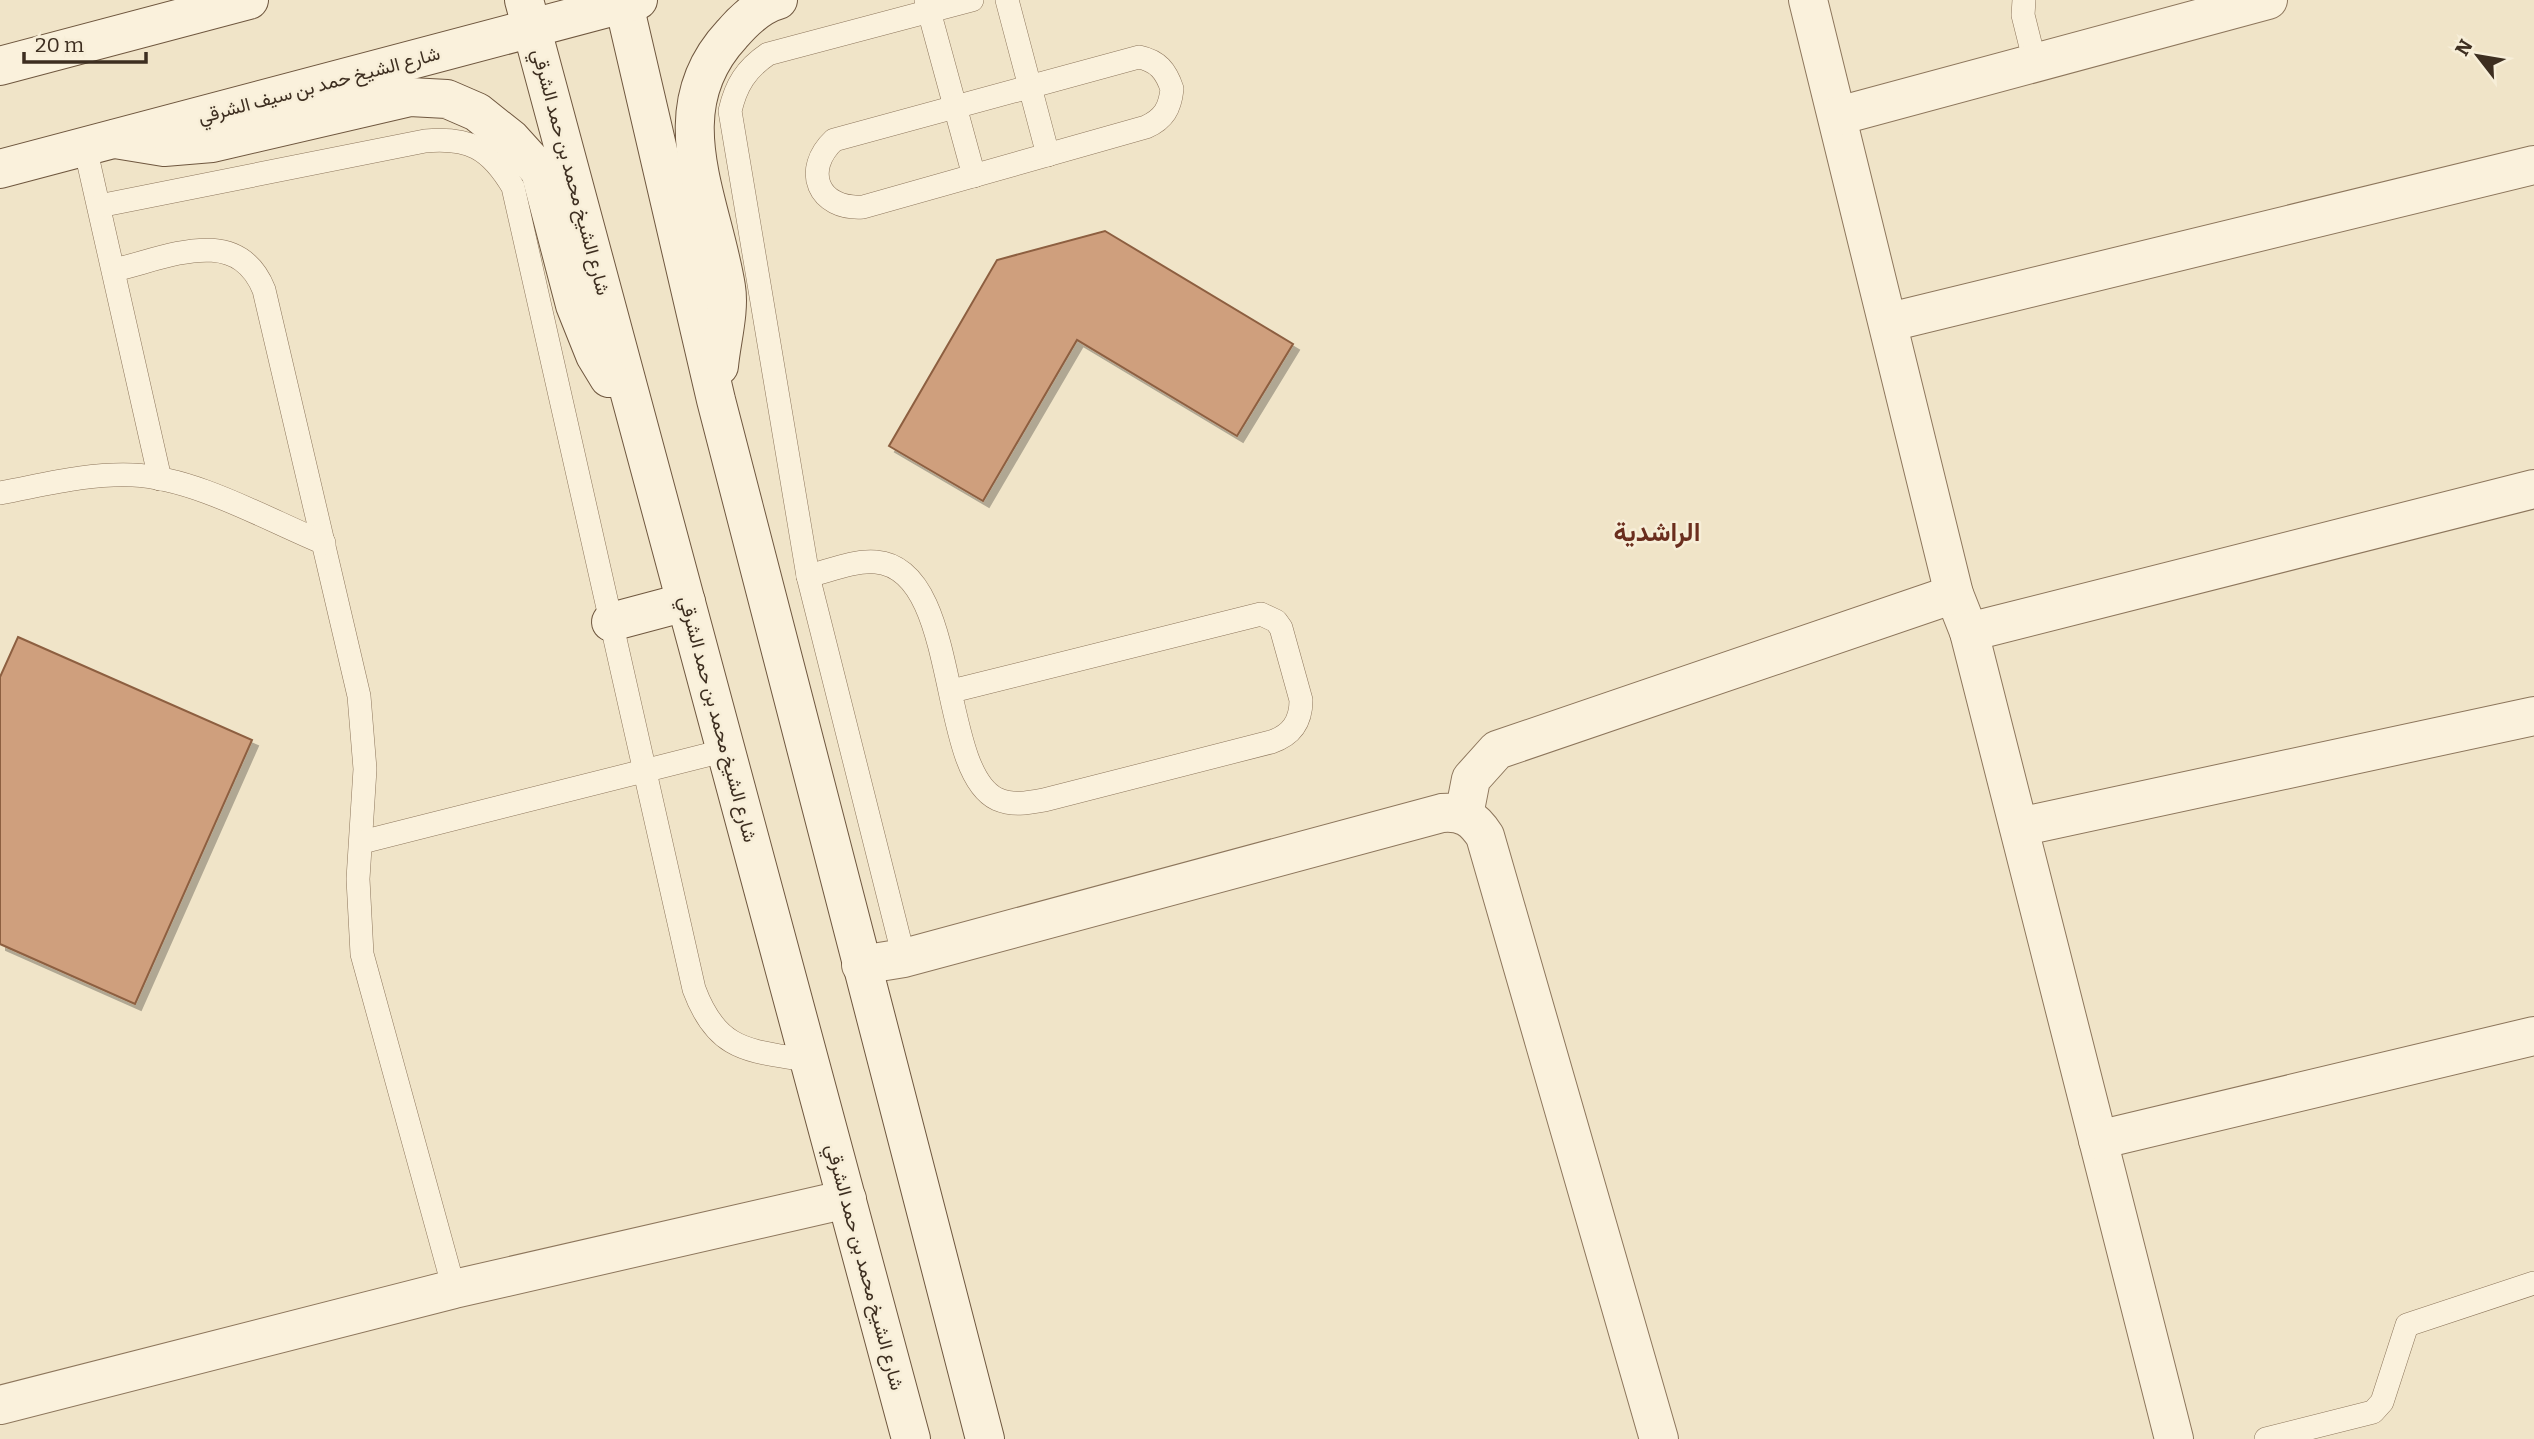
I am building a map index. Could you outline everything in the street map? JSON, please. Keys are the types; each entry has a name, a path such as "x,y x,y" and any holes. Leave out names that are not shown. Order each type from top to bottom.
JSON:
{"street":[{"path":"102,39 163,0"},
{"path":"0,66 249,0"},
{"path":"716,400 727,289 694,152 695,103 711,61 721,45 758,10 778,0"},
{"path":"1808,0 1890,322 1954,594 1969,632 2174,1439"},
{"path":"1838,116 2268,0"},
{"path":"628,1 716,400 985,1439"},
{"name":"شارع الشيخ حمد بن سيف الشرقي","path":"0,169 100,143 527,14 628,1"},
{"name":"شارع الشيخ محمد بن حمد الشرقي","path":"527,14 911,1439"},
{"path":"100,143 164,147 212,142 410,97 447,99 477,112 511,139 540,171 575,304 595,355 643,438"},
{"path":"1890,322 2534,165"},
{"path":"1969,632 2534,489"},
{"path":"1464,814 1471,779 1497,750 1954,594"},
{"path":"611,622 686,602"},
{"path":"2019,827 2534,716"},
{"path":"861,965 904,958 1442,813 1464,814 1477,824 1485,836 1659,1439"},
{"path":"2098,1140 2534,1036"},
{"path":"0,1405 454,1289 847,1199"}],"lane":[{"path":"904,958 808,576 731,130 734,93 753,64 768,54 928,6 972,0"},
{"path":"1007,0 1048,155"},
{"path":"2024,0 2023,15 2035,63"},
{"path":"928,6 974,176"},
{"path":"1139,57 1151,60 1161,67 1172,89 1171,101 1158,122 863,207 848,208 829,198 817,179 823,150 834,140 1029,84 1139,57"},
{"path":"99,206 425,141 452,139 477,147 499,163 513,187 694,989 701,1009 713,1026 747,1050 810,1061"},
{"path":"100,143 99,206 160,479"},
{"path":"114,270 215,248 239,256 251,265 264,290 359,696 365,769 358,917 362,954 454,1289"},
{"path":"0,493 83,478 135,475 192,487 324,543"},
{"path":"808,576 849,565 877,562 908,576 927,606 968,761 978,783 996,798 1020,805 1282,738 1298,722 1301,711 1301,700 1281,628 1276,621 1261,614 951,691"},
{"path":"362,842 643,769 727,750"},
{"path":"2266,1439 2373,1412 2382,1402 2407,1325 2534,1283"}],"building":[{"path":"1105,231 1293,344 1237,436 1077,340 983,501 889,446 997,260"},
{"path":"18,637 252,740 135,1004 0,944 0,677"}],"district":[{"name":"الراشدية","path":"1657,532"}]}
